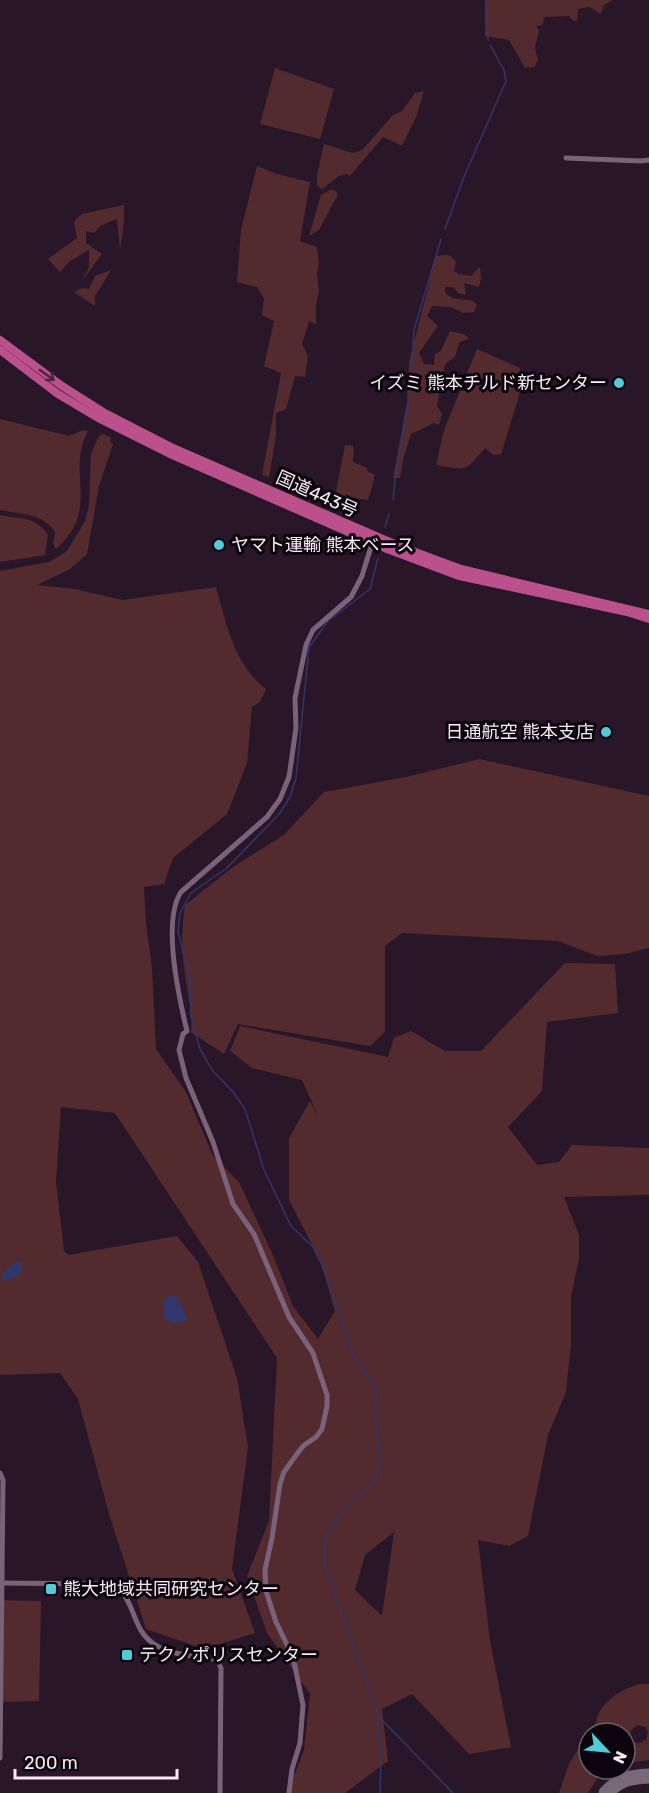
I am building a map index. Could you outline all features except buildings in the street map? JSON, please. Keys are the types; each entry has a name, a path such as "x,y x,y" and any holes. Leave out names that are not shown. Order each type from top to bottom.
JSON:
{"highway":[{"name":"国道443号","path":"0,340 62,386 103,412 173,448 373,539 461,569 649,614"},
{"name":"国道443号","path":"0,350 58,394 100,419 170,454 459,576 627,612 649,619"}],"street":[{"path":"566,158 649,160"},
{"path":"289,1793 292,1769 300,1743 303,1705 293,1657 276,1622 266,1592 265,1570 279,1484 284,1472 303,1446 316,1437 322,1429 327,1395 313,1353 289,1317 254,1234 233,1204 213,1142 186,1078 179,1050 183,1034 187,1031 178,991 172,920 176,900 181,892 267,818 280,799 289,777 296,728 295,698 306,645 313,630 351,597 362,576 373,539"},
{"path":"0,1473 3,1480 0,1758"},
{"path":"1,1583 105,1584 115,1587 122,1592 141,1632 153,1644 169,1651 214,1659 218,1662 221,1668 220,1793"}],"shaded area":[{"path":"485,0 613,0 604,5 601,14 589,7 578,9 577,21 569,16 545,17 542,25 536,26 539,30 535,48 538,60 534,67 525,68 509,40 485,36"},
{"path":"275,68 334,89 320,139 260,124"},
{"path":"424,91 416,117 402,146 383,137 350,176 346,174 339,176 322,189 317,185 324,144 353,153 362,150 393,115 402,111 415,93"},
{"path":"257,166 277,174 310,182 300,241 317,247 319,264 316,324 309,321 302,344 308,356 305,377 295,376 286,409 276,413 276,436 269,477 262,475 281,373 264,366 274,321 262,315 264,299 257,287 237,282 241,230"},
{"path":"330,190 338,194 319,230 309,236 321,195"},
{"path":"124,205 120,250 117,219 100,226 94,233 86,231 86,243 102,254 82,281 89,267 89,250 70,261 60,272 48,259 77,238 74,221 82,214"},
{"path":"436,256 451,256 456,262 454,271 459,274 471,276 480,267 479,287 464,283 466,295 458,293 453,287 445,287 445,293 450,296 470,300 477,304 474,312 463,313 451,307 432,306 427,316 438,326 419,353 424,364 434,365 435,354 441,351 450,331 469,338 459,343 455,357 445,364 437,406 442,414 439,425 434,423 411,434 400,478 393,478 407,402 409,362"},
{"path":"111,270 95,296 95,306 74,292 82,288 89,289 95,276"},
{"path":"477,349 520,368 521,389 501,454 494,455 485,448 465,468 436,465 444,430"},
{"path":"0,419 69,436 83,430 88,431 82,446 80,461 81,490 77,519 70,534 56,549 53,544 55,532 44,521 30,515 0,510"},
{"path":"102,434 111,437 110,442 113,444 99,486 87,554 70,569 37,585 75,589 122,600 216,587 228,629 239,656 255,679 266,689 260,702 252,707 247,763 227,814 173,858 164,884 144,887 152,968 156,1049 186,1092 213,1156 239,1182 273,1255 293,1306 318,1339 335,1311 320,1260 289,1200 289,1138 310,1101 318,1116 302,1080 252,1068 230,1051 240,1026 388,1057 394,1038 411,1031 445,1051 481,1051 565,963 615,964 618,1013 547,1022 542,1091 508,1127 537,1165 559,1162 572,1145 649,1148 649,1195 564,1197 579,1235 579,1258 571,1297 571,1344 566,1392 548,1435 528,1536 509,1546 478,1540 490,1641 511,1747 469,1754 412,1694 382,1709 388,1761 345,1793 291,1793 294,1776 304,1750 310,1694 267,1633 247,1576 269,1521 277,1358 115,1113 61,1107 56,1182 64,1251 68,1255 177,1236 198,1262 237,1378 248,1447 232,1569 255,1633 204,1649 146,1629 109,1514 78,1399 60,1373 0,1375 0,571 49,562 67,551 85,521 89,505 91,454","holes":["394,1532 382,1615 355,1590 365,1555"]},
{"path":"345,445 353,446 353,462 374,474 368,500 338,495 336,491"},
{"path":"0,515 27,519 38,524 48,535 45,555 0,562"},
{"path":"479,759 649,796 649,948 625,954 597,956 558,941 402,933 385,946 385,1032 370,1046 238,1024 224,1054 191,1032 182,951 185,905 233,867 284,835 324,792 406,777"},
{"path":"0,1600 41,1601 39,1701 0,1702"},
{"path":"639,1684 649,1684 649,1760 637,1762 637,1742 646,1740 648,1732 645,1727 637,1726 637,1721 596,1721 604,1706 616,1695"},
{"path":"577,1751 577,1781 596,1781 588,1793 559,1793 569,1764"}],"water":[{"path":"19,1261 22,1264 19,1276 4,1281 2,1277 5,1271"},
{"path":"172,1294 182,1307 187,1321 175,1323 163,1319 165,1298"}],"waterway":[{"path":"487,0 488,40"},
{"path":"445,229 463,179 506,81 504,70 490,45"},
{"path":"393,500 410,394 414,330 441,239"},
{"path":"385,527 389,514"},
{"path":"378,558 370,589 328,621 309,647 296,778 290,797 280,813 227,868 191,893 180,913 178,931 190,978 191,1016 200,1049 212,1070 233,1092 245,1109 264,1170 291,1226 313,1247 325,1272 353,1353 377,1391 374,1411 380,1458 376,1478 374,1483 348,1505 328,1532 325,1544 325,1567 380,1718 453,1793"},
{"path":"380,1718 377,1720 381,1760 380,1793"}],"taxiway":[{"path":"606,1793 625,1780 649,1776"}],"place":[{"name":"イズミ 熊本チルド新センター","path":"619,383"},
{"name":"ヤマト運輸 熊本ベース","path":"219,545"},
{"name":"日通航空 熊本支店","path":"606,732"},
{"name":"熊大地域共同研究センター","path":"51,1589"},
{"name":"テクノポリスセンター","path":"127,1655"}]}
